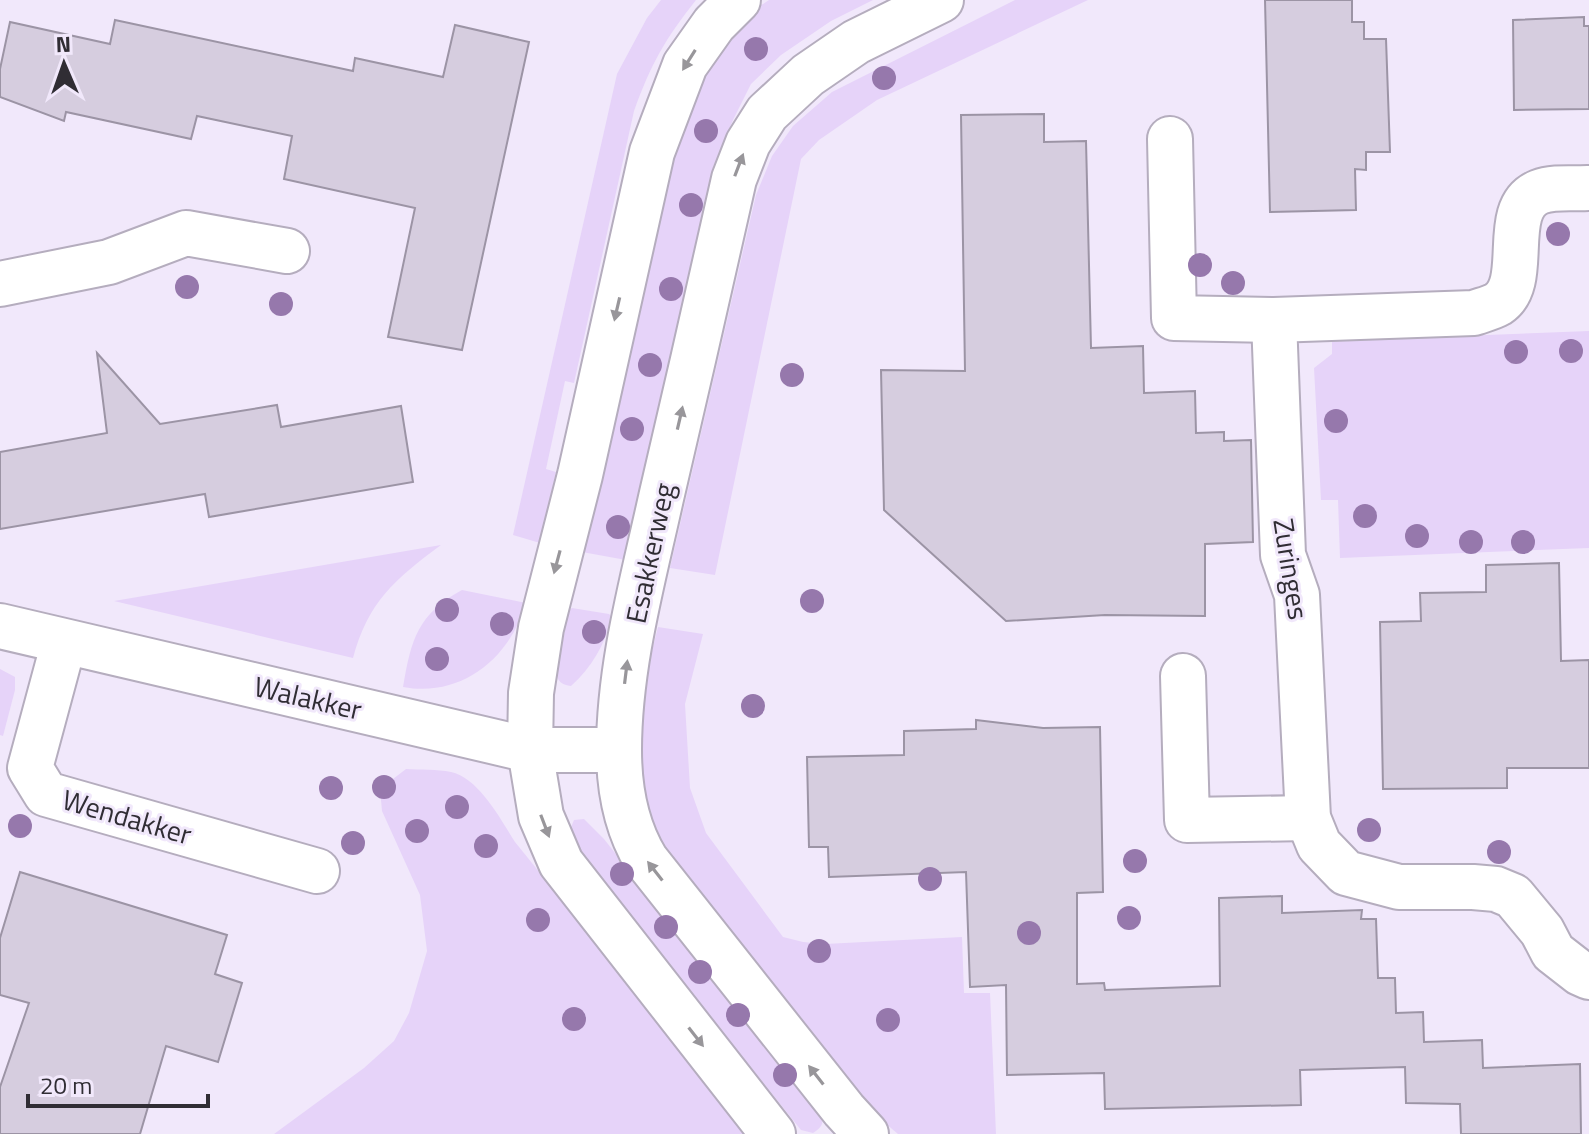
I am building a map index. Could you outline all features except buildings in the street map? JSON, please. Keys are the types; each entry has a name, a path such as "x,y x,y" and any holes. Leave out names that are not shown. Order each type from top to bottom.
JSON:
{"street":[{"path":"738,0 714,24 685,65 652,152 584,459 541,628 531,693 530,750 541,816 561,863 773,1134"},
{"name":"Esakkerweg","path":"866,1134 646,860 635,842 623,800 619,750 630,644 643,577 734,179 748,143 767,113 808,75 856,42 941,0"},
{"path":"1170,139 1174,318 1274,320 1474,313 1500,303 1510,287 1517,227 1523,208 1537,193 1589,188"},
{"path":"0,284 109,262 186,233 287,251"},
{"name":"Zuringes","path":"1274,320 1283,555 1297,595 1308,818 1319,845 1346,873 1399,887 1473,887 1496,889 1513,896 1542,931 1553,952 1589,977"},
{"name":"Walakker","path":"0,626 530,750 619,750"},
{"name":"Wendakker","path":"64,642 30,768 46,794 317,871"},
{"path":"1183,676 1187,820 1308,818"}],"shaded area":[{"path":"661,0 696,0 660,52 634,111 574,383 565,381 546,469 556,472 540,543 513,535 617,74 647,18"},
{"path":"769,0 873,0 831,21 781,55 751,84 713,167 626,560 582,552 668,159 708,60 751,12"},
{"path":"1015,0 1088,0 877,100 819,140 801,159 715,575 670,568 756,195 772,156 793,126 832,92"},
{"path":"1589,331 1589,548 1340,558 1338,500 1321,500 1314,368 1332,354 1332,341"},
{"path":"441,545 385,593 359,638 353,658 114,601"},
{"path":"462,590 526,603 519,623 496,657 464,680 425,689 403,687 409,655 419,630 435,609"},
{"path":"572,608 612,617 597,654 571,686 561,682 556,673 569,610"},
{"path":"658,627 703,634 685,704 690,788 706,833 783,937 825,944 962,937 964,993 990,993 996,1134 898,1134 878,1117 667,850 657,834 639,765 641,694"},
{"path":"0,669 15,677 15,690 3,736 0,735"},
{"path":"406,769 451,772 471,782 480,791 515,842 751,1134 274,1134 364,1068 394,1041 409,1013 427,951 420,895 382,811 380,789"},
{"path":"584,819 604,839 822,1115 822,1123 816,1131 801,1130 590,867 569,832 574,820"}]}
